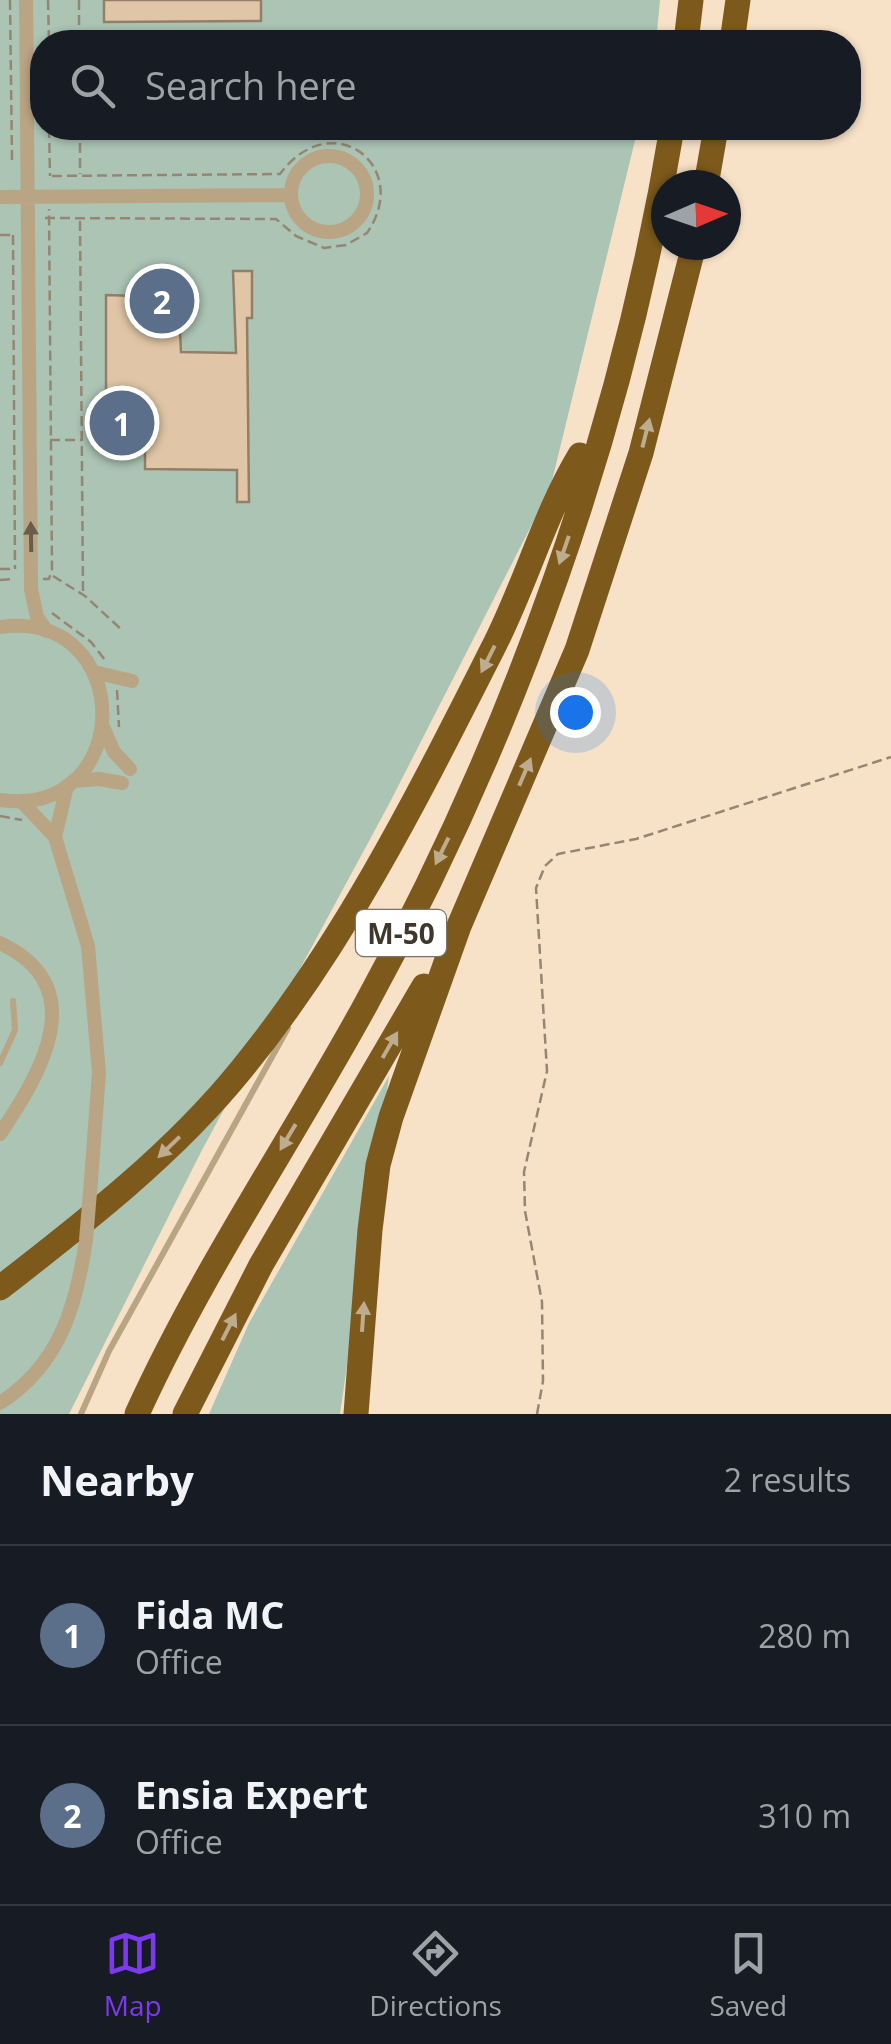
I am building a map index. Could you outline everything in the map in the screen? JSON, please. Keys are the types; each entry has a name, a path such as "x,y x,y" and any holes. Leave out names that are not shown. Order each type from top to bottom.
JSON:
{"highway":[{"path":"687,30 691,0"},
{"path":"734,30 738,0"},
{"name":"M-50","path":"137,1414 225,1242 366,1003 449,837 529,650 602,423 641,278 670,140"},
{"path":"709,170 714,140"},
{"name":"M-50","path":"185,1414 260,1266 459,926 577,650 641,453 690,260"},
{"path":"0,1288 136,1176 215,1100 282,1016 375,874 496,643 577,460 602,423"},
{"path":"356,1414 378,1165 414,1046 459,926"}],"street":[{"path":"26,0 38,617 46,631"},
{"path":"328,156 355,166 367,193 357,221 330,233 302,222 290,195 301,168 328,156"},
{"path":"0,197 290,195"},
{"path":"0,627 46,631 75,648 94,672 102,695 103,727 93,757 70,783 56,837"},
{"path":"94,672 132,681"},
{"path":"103,727 114,752 130,769"},
{"path":"0,800 22,802 70,783 99,778 122,784"},
{"path":"0,1402 28,1382 58,1344 79,1286 99,1073 96,1000 77,899 56,837 22,802"},
{"path":"0,942 29,960 48,990 52,1012 50,1043 6,1112 0,1134"}],"lane":[{"path":"81,1414 109,1352 375,874"},
{"path":"0,1063 15,1030 14,1000"}],"path":[{"path":"10,0 12,160"},
{"path":"48,0 48,30"},
{"path":"79,0 79,30"},
{"path":"49,140 52,576"},
{"path":"80,140 80,176"},
{"path":"80,218 84,594"},
{"path":"12,234 15,569"},
{"path":"50,440 83,440"},
{"path":"0,580 52,576 84,594 122,630"},
{"path":"38,579 46,591"},
{"path":"47,603 57,618 102,654 119,696 119,734"},
{"path":"538,1414 543,1381 542,1302 525,1211 524,1172 546,1070 536,888 545,866 558,854 636,839 891,757"}],"green space":[{"path":"0,0 660,0 657,30 30,30 30,140 635,140 550,489 389,804 202,1150 69,1414 0,1414"},
{"path":"389,1076 340,1414 209,1414 249,1323"}],"building":[{"path":"104,0 261,0 261,21 104,22"},
{"path":"233,271 252,271 252,318 247,318 249,502 237,502 237,470 145,469 145,405 106,404 106,295 137,296 137,312 179,310 181,352 236,353"}],"place":[{"name":"Ensia Expert","path":"162,301"},
{"name":"Fida MC","path":"122,423"}]}
